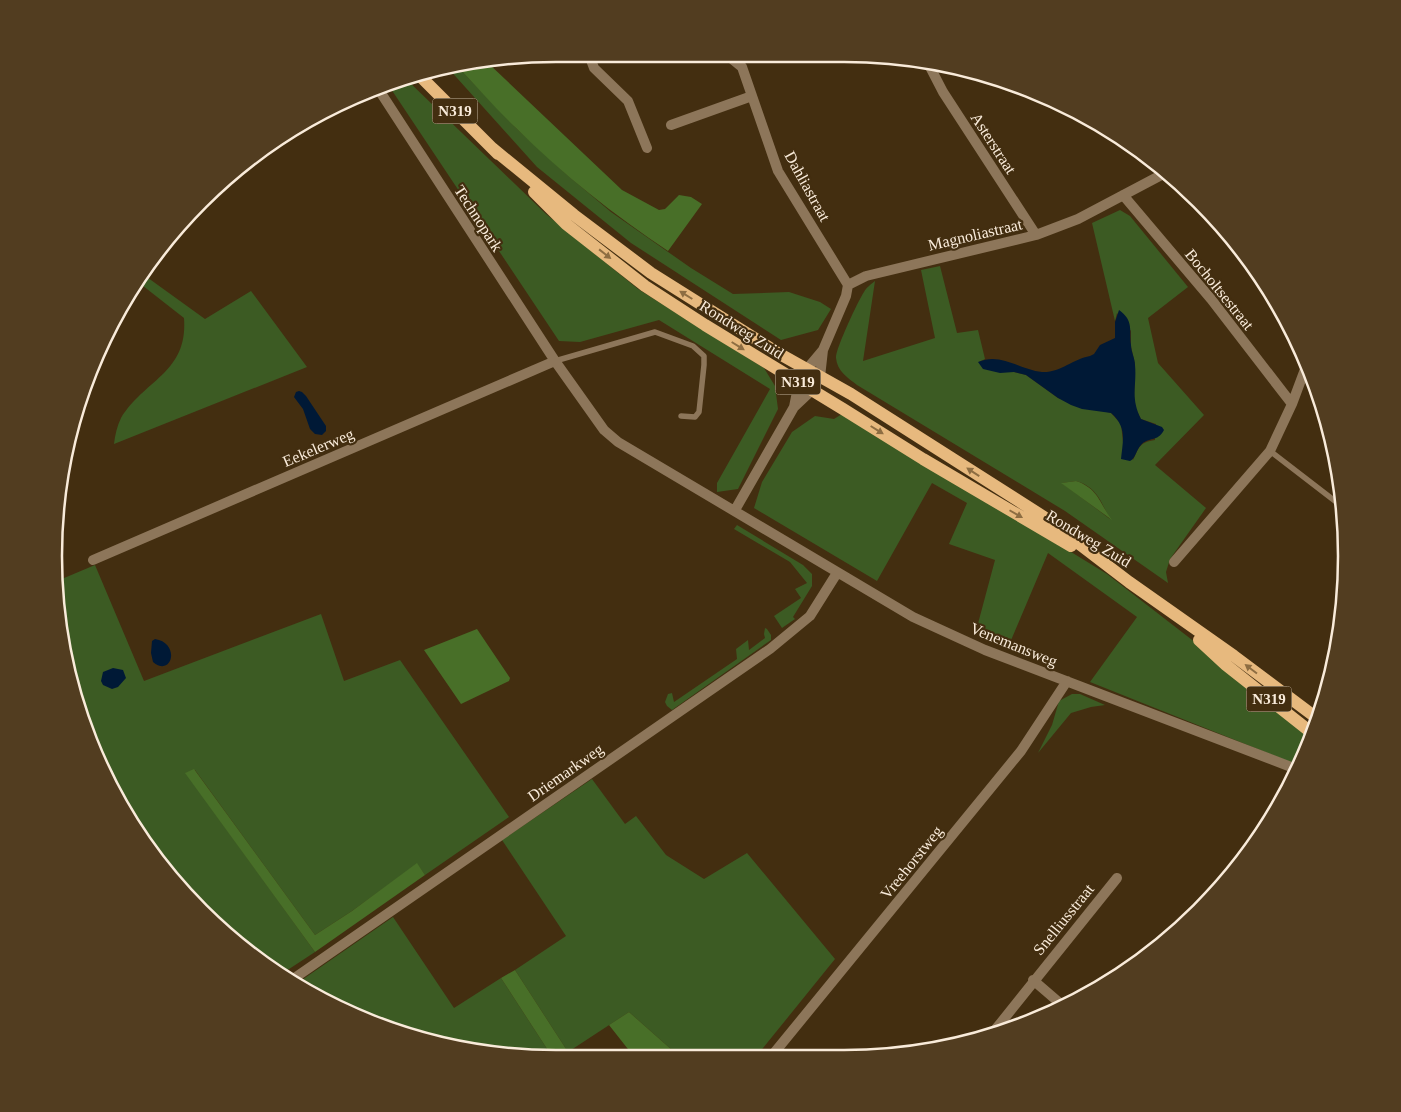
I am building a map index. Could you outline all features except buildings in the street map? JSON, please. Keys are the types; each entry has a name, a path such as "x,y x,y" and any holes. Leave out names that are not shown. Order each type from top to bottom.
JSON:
{"main road":[{"name":"Rondweg Zuid","path":"424,80 566,224 644,286 923,460 1085,554 1128,582"},
{"name":"Rondweg Zuid","path":"492,148 574,215 651,273 851,394 1044,517 1128,582 1234,656 1312,715"},
{"name":"Rondweg Zuid","path":"1156,602 1226,664 1307,730"}],"street":[{"path":"591,62 594,68 628,101 647,148"},
{"name":"Dahliastraat","path":"736,62 742,67 778,171 848,285"},
{"name":"Asterstraat","path":"935,71 944,92 1036,235"},
{"name":"Technopark","path":"382,95 555,361"},
{"path":"671,125 752,96"},
{"name":"Magnoliastraat","path":"848,285 866,276 1036,235 1078,218 1159,176"},
{"name":"Bocholtsestraat","path":"1123,195 1211,300 1292,404"},
{"path":"735,510 794,407 812,390 820,376 823,350 846,296 848,285"},
{"path":"794,407 799,382 823,350"},
{"name":"Venemansweg","path":"555,361 604,430 618,442 735,510 913,618 985,650 1291,767"},
{"name":"Eekelerweg","path":"93,560 555,361"},
{"path":"1174,562 1270,451 1292,404 1303,374"},
{"name":"Driemarkweg","path":"298,976 770,649 810,616 837,573"},
{"name":"Vreehorstweg","path":"777,1050 1021,751 1067,681"},
{"name":"Snelliusstraat","path":"999,1025 1117,878"},
{"name":"Snelliusstraat","path":"1033,980 1058,1001"}],"lane":[{"path":"555,361 655,332 693,346 704,356 699,412 695,416 681,416"},
{"path":"1270,451 1335,501"}],"green space":[{"path":"492,67 622,190 659,210 665,209 679,195 691,197 702,204 668,251 570,178 509,121 462,72"},
{"path":"462,72 516,128 566,174 611,212 691,268 733,294 789,292 820,302 831,309 818,330 781,340 631,243 537,167 453,74"},
{"path":"412,84 546,214 638,289 764,368 775,386 778,409 738,489 717,492 717,483 770,389 659,320 580,342 559,341 392,91"},
{"path":"1120,210 1130,216 1188,287 1148,318 1158,363 1204,415 1155,465 1206,508 1170,559 1166,572 1168,583 1065,511 857,385 844,374 837,363 836,358 839,346 852,315 865,291 875,281 863,361 935,338 921,270 940,266 957,333 978,330 985,359 979,362 1002,372 1026,375 1058,398 1111,413 1121,424 1123,442 1133,460 1141,446 1146,442 1155,440 1156,424 1141,419 1136,409 1134,397 1135,365 1131,346 1131,331 1117,313 1115,321 1092,223","holes":["1076,481 1098,496 1110,519 1062,483"]},
{"path":"149,278 205,319 251,291 307,367 114,444 121,418 131,405 172,364 179,351 183,336 184,318 143,286"},
{"path":"842,414 888,440 1107,574 1218,660 1305,734 1293,763 1090,682 1137,617 1048,553 1009,645 976,631 995,560 949,544 967,503 932,483 877,581 754,508 762,482 792,432 815,416 834,419"},
{"path":"1076,481 1094,492 1112,520 1061,483"},
{"path":"737,525 803,565 812,574 812,586 793,617 795,619 782,628 774,616 801,598 795,589 807,583 790,562 734,529"},
{"path":"95,565 144,681 321,614 344,681 400,660 509,817 425,875 417,864 315,935 195,770 186,773 315,952 288,970 256,948 207,905 164,856 129,803 100,745 79,684 67,620 63,578"},
{"path":"765,628 771,635 771,640 672,710 667,706 665,702 668,694 672,693 674,702 737,659 736,649 748,640 749,650 765,638"},
{"path":"477,629 510,678 509,681 461,704 424,650"},
{"path":"1072,694 1080,694 1105,705 1071,713 1038,753 1052,725 1059,701"},
{"path":"194,769 315,935 352,911 417,863 425,875 315,952 185,773"},
{"path":"592,779 625,824 636,816 666,855 704,879 747,853 835,959 761,1050 672,1050 629,1012 571,1050 567,1050 515,970 566,936 502,840"},
{"path":"393,917 454,1008 501,978 547,1049 492,1045 428,1033 367,1012 338,999 303,979"},
{"path":"515,970 567,1050 547,1049 501,978"},
{"path":"629,1012 672,1050 629,1050 609,1025"}],"water":[{"path":"1119,310 1127,318 1130,326 1131,348 1135,362 1135,398 1141,419 1162,427 1164,430 1159,437 1144,442 1130,461 1121,459 1122,429 1120,423 1111,413 1082,409 1071,405 1026,375 1014,372 1000,373 983,369 978,362 986,359 1003,360 1042,372 1061,368 1094,354 1100,345 1115,338 1115,322"},
{"path":"299,391 306,396 326,426 326,431 322,435 315,434 310,429 303,409 294,397 296,392"},
{"path":"155,639 163,642 171,652 169,663 165,666 160,666 153,662 151,653 152,641"},
{"path":"113,668 123,670 126,678 118,687 112,689 103,685 101,681 103,672"}]}
